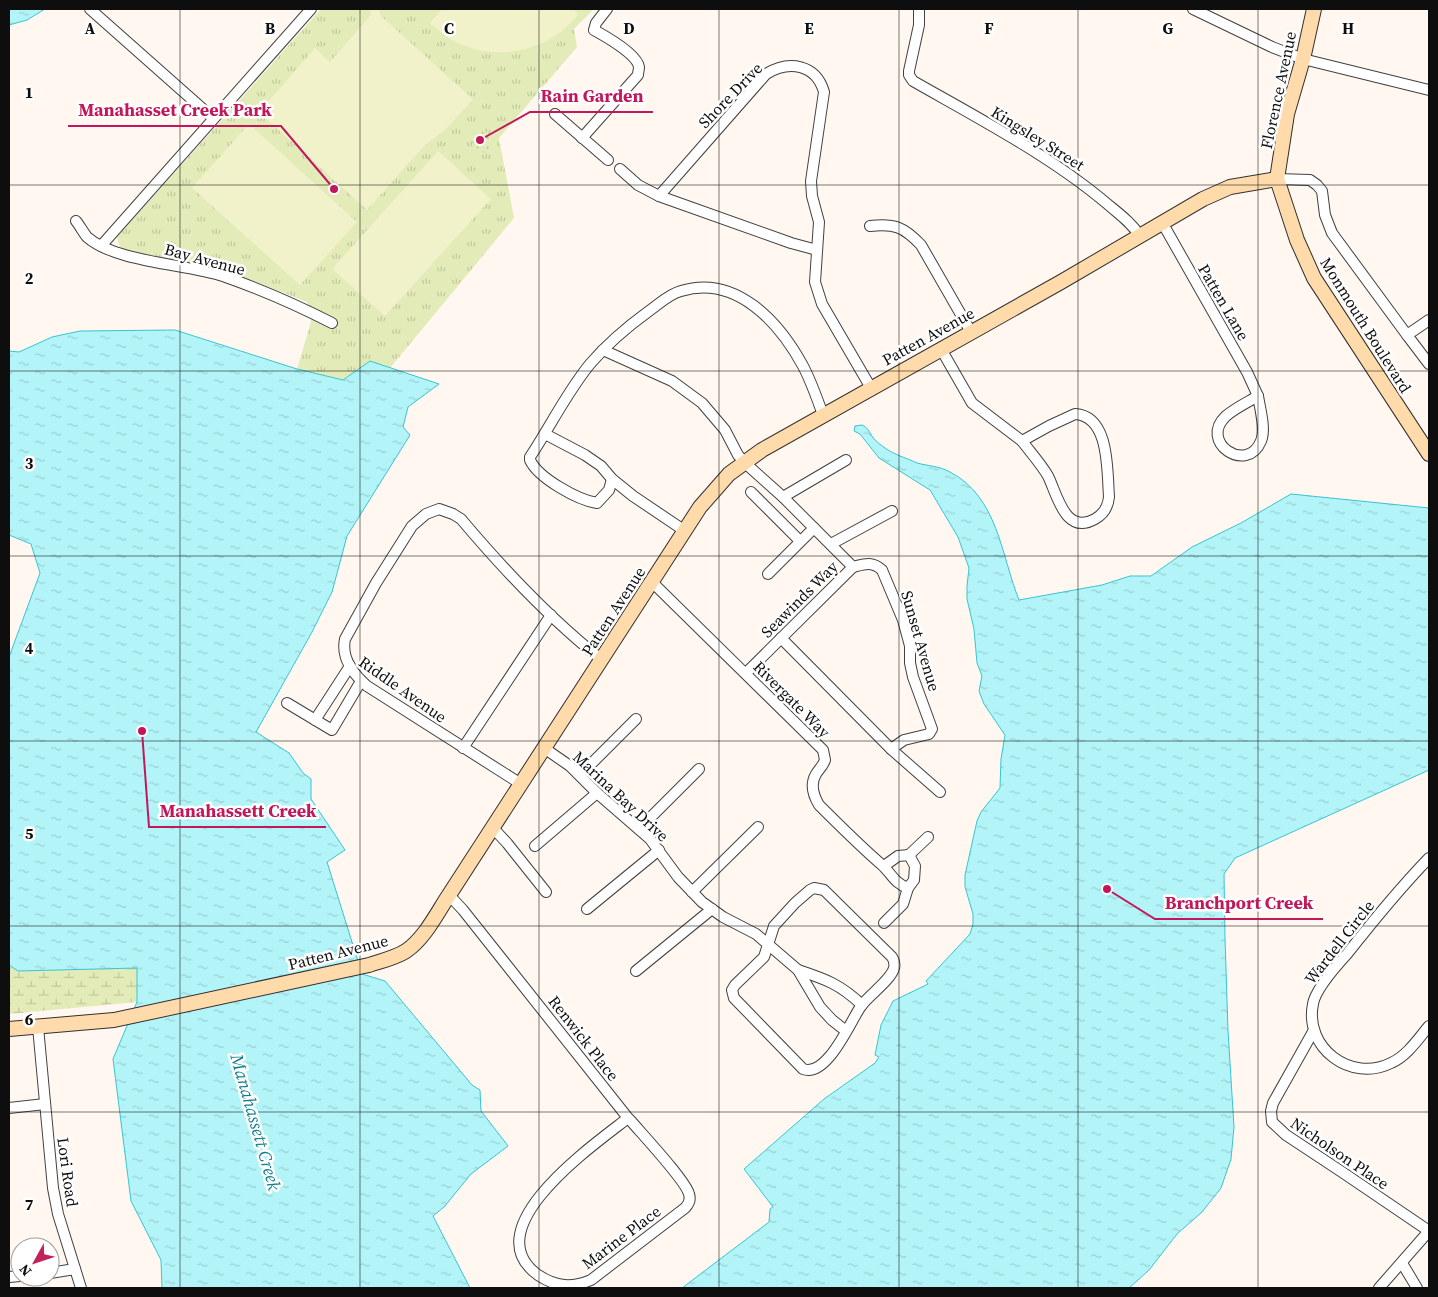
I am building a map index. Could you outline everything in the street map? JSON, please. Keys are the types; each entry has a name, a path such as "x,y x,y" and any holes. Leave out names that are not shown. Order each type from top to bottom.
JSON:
{"street":[{"path":"90,9 213,118"},
{"path":"101,246 311,9"},
{"path":"582,138 638,75 639,67 636,60 610,39 594,30 596,23 607,9"},
{"name":"Kingsley Street","path":"919,9 919,25 909,70 911,78 1075,178 1133,226 1140,236"},
{"path":"1193,9 1272,47 1302,59 1429,90"},
{"name":"Florence Avenue","path":"1277,179 1287,114 1314,9"},
{"name":"Shore Drive","path":"659,196 766,74 784,66 802,68 815,75 822,85 824,92 811,181 812,196 818,222 815,282 818,297 870,388"},
{"path":"554,114 608,160"},
{"path":"620,169 638,185 659,196 817,250"},
{"path":"1277,179 1310,180 1322,191 1325,216 1332,233 1429,364"},
{"name":"Patten Avenue","path":"9,1029 114,1020 369,965 396,956 416,943 493,828 700,507 729,474 762,450 1163,224 1203,199 1230,188 1277,179"},
{"name":"Monmouth Boulevard","path":"1277,179 1297,240 1314,278 1429,454"},
{"name":"Bay Avenue","path":"76,221 87,236 101,246 119,253 221,276 292,303 332,323"},
{"path":"870,226 888,224 913,236 921,245 971,332"},
{"name":"Patten Lane","path":"1163,224 1258,396 1262,433 1258,447 1248,454 1233,455 1228,453 1218,437 1221,422 1226,416 1258,396"},
{"path":"612,479 609,490 597,503 588,502 559,487 536,469 530,460 579,379 603,350 625,329 675,293 695,287 725,290 740,296 755,307 776,326 789,343 809,378 823,415"},
{"path":"1407,335 1429,320"},
{"path":"941,349 972,403 1022,442 1048,477 1061,509 1065,514 1080,522 1094,520 1101,515 1108,504 1109,497 1106,459 1102,436 1093,422 1085,416 1070,415 1022,442"},
{"path":"603,350 672,381 689,392 714,415 725,430 738,455 745,463 783,497 852,567"},
{"path":"545,434 585,455 601,466 612,479 685,531"},
{"path":"783,497 846,460"},
{"path":"751,492 800,541"},
{"path":"350,666 344,655 345,639 376,583 412,526 426,514 439,508 461,519 515,582 602,660"},
{"path":"830,544 892,511"},
{"path":"768,574 814,528"},
{"name":"Sunset Avenue","path":"852,567 869,563 876,564 882,570 903,620 910,646 910,663 913,677 932,726 929,734 904,740 891,749"},
{"name":"Seawinds Way","path":"746,673 852,567"},
{"name":"Rivergate Way","path":"653,582 823,750 825,760 814,782 815,798 825,812 866,852 884,866 896,882 908,888"},
{"path":"463,748 551,615"},
{"path":"781,638 891,749 940,792"},
{"name":"Riddle Avenue","path":"315,720 350,666 361,681 398,707 521,784"},
{"path":"286,703 332,730 361,681"},
{"path":"580,775 636,719"},
{"name":"Marina Bay Drive","path":"544,748 570,766 597,793 639,828 659,850 678,877 702,902 756,934 798,970 820,1007 846,1031"},
{"path":"639,828 699,769"},
{"path":"535,846 597,793"},
{"path":"692,892 758,827"},
{"path":"493,828 546,892"},
{"path":"884,866 898,856 909,856 928,837"},
{"path":"586,909 659,850"},
{"path":"884,923 903,904 908,888 914,880 915,866 909,856"},
{"name":"Wardell Circle","path":"1429,858 1390,900 1331,973 1314,998 1311,1016 1318,1041 1324,1050 1335,1059 1352,1067 1370,1070 1397,1060 1429,1026"},
{"path":"814,888 824,890 892,957 894,962 892,972 862,1005 837,1048 817,1068 809,1072 803,1070 734,998 732,990 735,985 764,957 768,944 774,926 814,888"},
{"name":"Renwick Place","path":"449,894 628,1118 670,1166 688,1191 689,1202"},
{"path":"636,971 712,909"},
{"path":"798,970 831,982 851,994 862,1005"},
{"name":"Lori Road","path":"38,1027 53,1188 81,1288"},
{"name":"Nicholson Place","path":"1314,1030 1273,1103 1271,1112 1272,1122 1286,1135 1429,1231"},
{"path":"9,1108 45,1104"},
{"name":"Marine Place","path":"628,1118 563,1172 526,1215 519,1239 522,1258 535,1273 552,1284 571,1286 580,1284 591,1280 685,1208 689,1202"},
{"path":"1379,1288 1429,1231"},
{"path":"1402,1263 1417,1288"},
{"path":"60,1271 75,1269"}],"green space":[{"path":"321,9 594,9 574,29 577,47 499,138 514,218 390,368 370,361 343,380 297,369 311,322 307,302 226,270 124,250 119,245 117,237"},
{"path":"371,9 379,9 381,16 473,99 446,129 424,146 367,210 259,112 315,48 330,62 370,16"},
{"path":"442,9 573,9 578,14 568,26 542,43 512,51 496,52 465,46 438,30 430,23"},
{"path":"249,124 357,222 300,285 192,188"},
{"path":"480,129 488,134 490,141 489,150 484,153 475,148 470,138 474,132"},
{"path":"438,151 491,199 385,316 332,269"},
{"path":"9,965 18,971 137,968 137,1002 9,1014"}],"water":[{"path":"9,9 45,9 27,20 9,25"},
{"path":"175,330 297,369 343,380 370,361 439,384 408,407 403,427 410,435 347,536 332,592 312,632 256,732 289,753 303,773 311,779 311,799 345,850 327,862 362,974 385,981 472,1085 480,1090 481,1111 508,1146 471,1174 444,1207 433,1216 470,1288 162,1288 161,1260 131,1201 113,1059 137,1002 137,968 18,971 9,965 9,657 40,573 31,544 9,535 9,351 19,352 52,337 80,331"},
{"path":"862,425 877,442 889,451 917,463 938,467 950,472 966,483 978,496 996,528 1019,600 1102,585 1130,576 1151,576 1192,547 1241,523 1291,494 1429,508 1429,770 1235,858 1224,874 1228,1031 1234,1127 1231,1159 1221,1188 1202,1212 1177,1234 1149,1270 1129,1288 682,1288 769,1222 770,1209 773,1207 744,1169 824,1099 875,1063 879,1057 875,1055 881,1025 893,1001 928,984 926,981 970,934 973,924 973,914 965,887 965,875 977,821 981,812 1000,788 1001,759 1005,735 984,704 979,691 982,676 977,663 974,629 967,599 969,568 958,537 930,490 879,458 860,434 854,431 855,426"}],"place":[{"name":"Rain Garden","path":"480,140"},
{"name":"Manahasset Creek Park","path":"334,189"},
{"name":"Manahassett Creek","path":"142,731"},
{"name":"Branchport Creek","path":"1107,889"}]}
